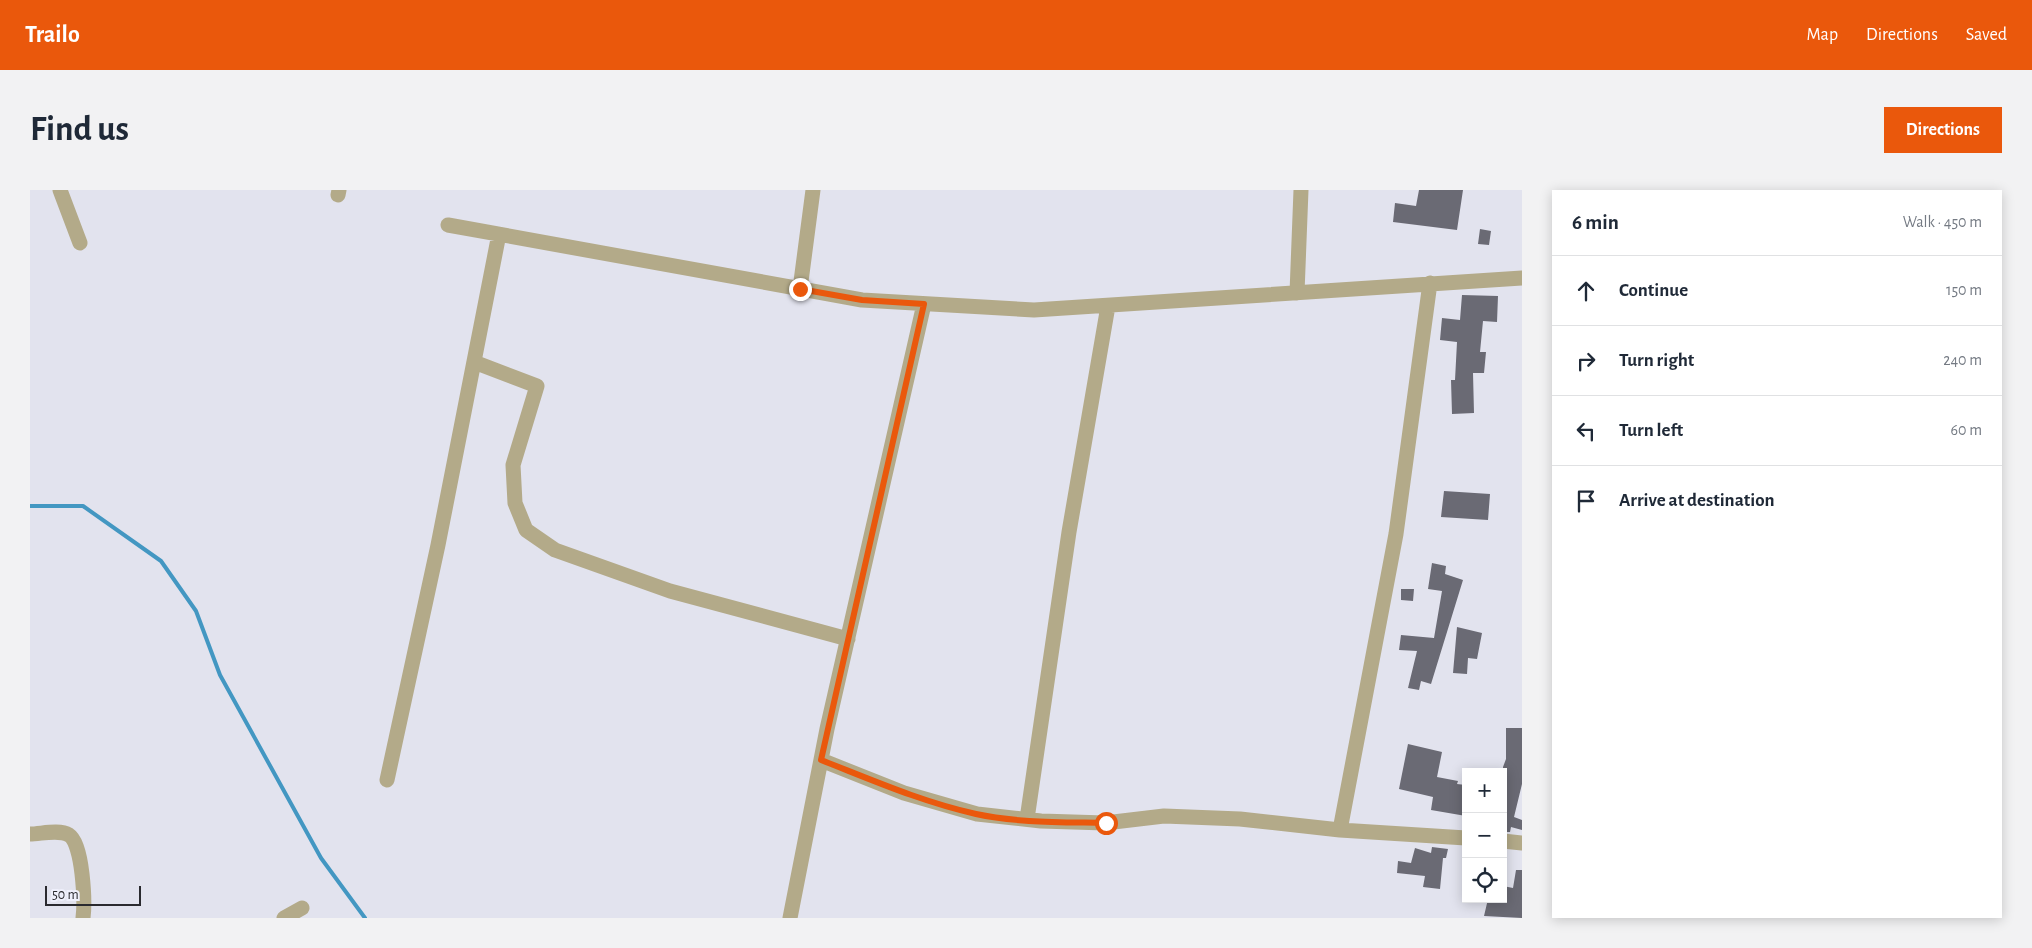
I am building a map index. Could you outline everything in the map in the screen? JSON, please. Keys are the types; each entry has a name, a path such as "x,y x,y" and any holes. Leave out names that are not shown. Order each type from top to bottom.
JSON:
{"street":[{"path":"60,190 80,243"},
{"path":"800,289 813,190"},
{"path":"1297,293 1301,190"},
{"path":"448,225 862,300 1034,310 1522,278"},
{"path":"387,780 430,583 498,234"},
{"path":"1340,830 1396,534 1430,284"},
{"path":"790,918 821,760 924,304"},
{"path":"1027,819 1069,532 1108,306"},
{"path":"474,362 537,386 513,465 515,503 526,530 555,550 670,591 848,638"},
{"path":"821,760 904,793 978,814 1027,819 1106,823 1164,816 1240,819 1340,830 1462,838"},
{"path":"30,834 56,833 68,835 76,844 80,865 83,918"},
{"path":"1507,841 1522,843"},
{"path":"284,918 302,908"}],"building":[{"path":"1419,190 1463,190 1457,230 1393,222 1395,203 1416,206"},
{"path":"1480,229 1491,231 1489,245 1478,244"},
{"path":"1462,295 1498,296 1497,322 1483,321 1480,352 1486,352 1484,373 1473,373 1474,413 1452,414 1451,380 1455,380 1457,342 1440,340 1442,318 1460,320"},
{"path":"1444,491 1490,494 1488,520 1441,517"},
{"path":"1432,563 1446,566 1445,574 1463,580 1431,684 1421,681 1419,690 1408,688 1417,651 1399,650 1401,635 1434,638 1442,591 1428,589"},
{"path":"1401,589 1414,589 1413,601 1401,600"},
{"path":"1457,627 1482,633 1477,659 1468,658 1467,674 1453,673"},
{"path":"1506,728 1522,728 1522,784 1514,817 1522,820 1522,830 1511,827 1510,832 1507,832 1507,768 1503,768 1506,759"},
{"path":"1408,744 1442,752 1437,777 1458,781 1457,784 1462,785 1462,815 1431,810 1433,797 1399,789"},
{"path":"1432,847 1448,849 1446,858 1443,858 1440,889 1423,887 1425,876 1397,873 1398,861 1411,863 1415,848 1431,853"},
{"path":"1516,870 1522,870 1522,918 1484,916 1487,903 1507,903 1507,887 1513,888"}],"waterway":[{"path":"30,506 83,506 161,561 196,611 220,675 321,858 365,918"}],"route":[{"path":"800,289 862,300 924,304 821,760 904,793 978,814 1041,821 1106,823"}]}
